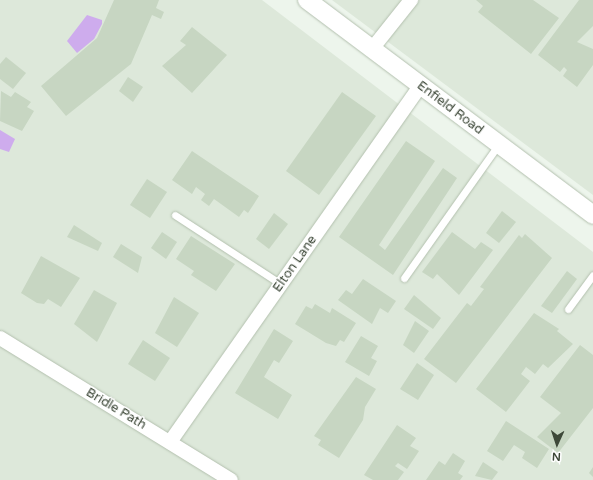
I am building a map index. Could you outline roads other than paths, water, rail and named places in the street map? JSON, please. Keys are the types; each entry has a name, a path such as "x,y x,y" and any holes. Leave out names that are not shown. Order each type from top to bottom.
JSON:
{"street":[{"name":"Enfield Road","path":"307,0 593,215"},
{"path":"372,49 411,0"},
{"name":"Elton Lane","path":"170,442 420,86"},
{"name":"Bridle Path","path":"0,338 231,480"}],"lane":[{"path":"404,278 498,144"},
{"path":"175,215 281,284"},
{"path":"568,309 593,275"}]}
